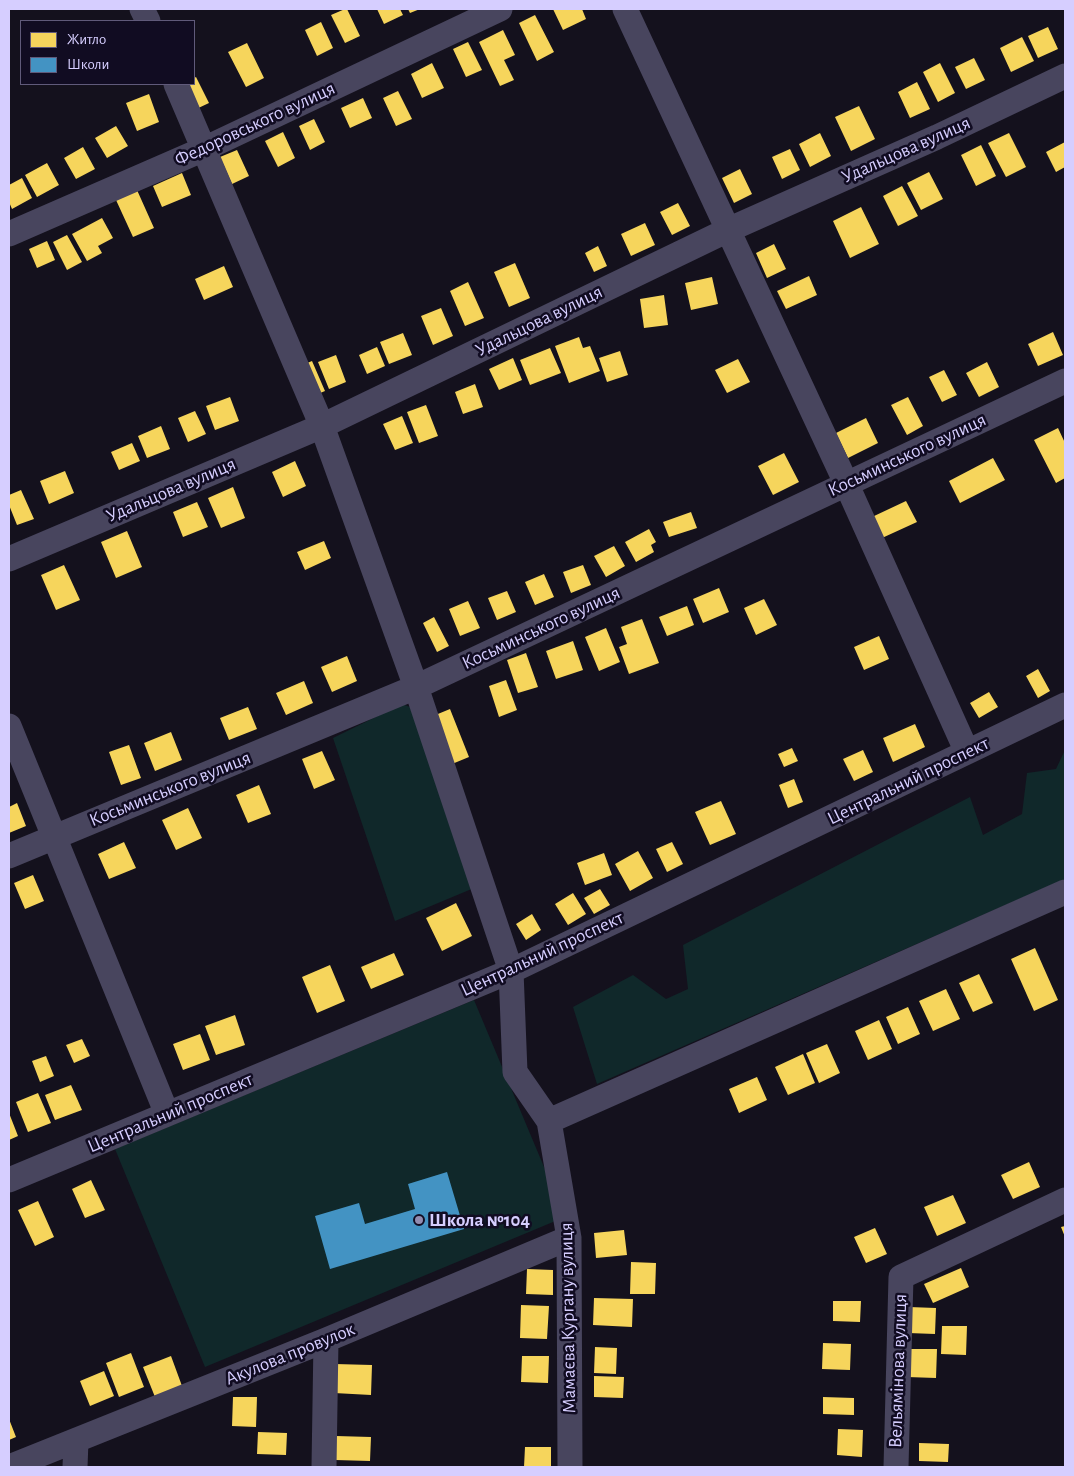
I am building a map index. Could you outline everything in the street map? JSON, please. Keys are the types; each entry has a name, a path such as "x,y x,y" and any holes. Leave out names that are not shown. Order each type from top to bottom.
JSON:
{"street":[{"name":"Федоровського вулиця","path":"9,234 204,149 500,9"},
{"path":"625,9 846,483 968,752"},
{"name":"Удальцова вулиця","path":"9,560 322,426 728,230 937,137 1065,76"},
{"name":"Мамаєва Кургану вулиця","path":"176,85 322,426 416,687 511,971 515,1072 549,1121 569,1238 570,1467"},
{"name":"Косьминського вулиця","path":"9,856 416,687 1065,381"},
{"name":"Центральний проспект","path":"9,1180 511,971 1065,705"},
{"path":"9,726 167,1114"},
{"path":"549,1121 1065,892"},
{"name":"Вельямінова вулиця","path":"896,1467 901,1277 1065,1200"},
{"name":"Акулова провулок","path":"9,1467 326,1340 569,1238"},
{"path":"324,1467 326,1340"},
{"path":"75,1467 76,1441"}],"green space":[{"path":"402,704 410,707 474,888 395,921 333,738"},
{"path":"1065,750 1065,879 597,1084 573,1007 633,975 666,999 688,989 683,945 970,797 983,835 1022,814 1027,773 1056,769"},
{"path":"474,1000 565,1217 205,1367 115,1149"}],"building: Житло":[{"path":"347,9 360,36 345,43 331,15"},
{"path":"377,9 400,9 403,15 384,24"},
{"path":"408,9 420,9 410,13"},
{"path":"553,9 582,9 586,19 563,30"},
{"path":"535,15 554,52 537,61 519,23"},
{"path":"321,22 333,48 317,56 305,30"},
{"path":"1048,27 1058,49 1038,58 1028,36"},
{"path":"503,30 515,55 504,60 514,80 500,86 479,42"},
{"path":"1022,37 1034,61 1011,72 1000,48"},
{"path":"468,42 482,70 466,77 453,49"},
{"path":"247,43 264,78 246,87 228,52"},
{"path":"974,58 985,80 966,89 955,67"},
{"path":"432,63 444,88 422,98 411,74"},
{"path":"940,63 955,93 938,102 923,72"},
{"path":"195,78 209,103 192,111 181,85 195,85"},
{"path":"917,82 930,109 910,118 898,92"},
{"path":"398,91 412,119 396,126 383,98"},
{"path":"149,94 159,122 137,131 126,103"},
{"path":"363,98 372,118 350,128 341,108"},
{"path":"859,106 875,139 851,151 835,117"},
{"path":"314,119 325,142 310,150 299,126"},
{"path":"116,126 128,146 107,158 95,138"},
{"path":"283,132 295,158 278,167 265,141"},
{"path":"820,133 831,156 810,167 799,144"},
{"path":"1009,133 1026,167 1006,177 988,143"},
{"path":"1065,142 1065,167 1056,172 1046,152"},
{"path":"981,145 996,176 976,186 961,155"},
{"path":"83,147 95,169 76,179 64,158"},
{"path":"790,149 800,170 782,179 772,157"},
{"path":"237,150 249,176 232,184 220,157"},
{"path":"47,163 59,185 37,197 25,175"},
{"path":"740,169 752,194 734,203 722,178"},
{"path":"929,172 943,199 921,210 907,183"},
{"path":"182,173 191,195 162,207 153,186"},
{"path":"22,178 32,198 12,209 9,202 9,185"},
{"path":"902,186 918,216 898,226 883,196"},
{"path":"137,190 154,228 133,237 116,200"},
{"path":"678,203 690,226 672,235 660,212"},
{"path":"861,207 879,244 850,258 833,221"},
{"path":"102,218 113,238 98,246 102,253 87,261 72,234"},
{"path":"645,223 655,245 631,256 621,234"},
{"path":"67,235 82,262 67,270 53,242"},
{"path":"47,241 55,260 37,268 29,249"},
{"path":"774,244 786,269 767,278 756,253"},
{"path":"598,246 607,266 594,272 585,253"},
{"path":"515,263 530,298 509,307 494,272"},
{"path":"224,266 233,287 204,300 195,279"},
{"path":"809,276 817,295 786,309 777,291"},
{"path":"712,277 718,304 691,310 685,283"},
{"path":"468,282 484,318 465,326 450,291"},
{"path":"664,295 668,325 644,328 640,299"},
{"path":"441,308 453,336 433,345 421,316"},
{"path":"1053,332 1063,355 1038,366 1028,344"},
{"path":"403,333 412,355 389,364 380,342"},
{"path":"579,337 583,348 590,346 600,371 569,383 555,346"},
{"path":"377,347 385,366 367,374 359,355"},
{"path":"550,348 561,373 530,385 520,360"},
{"path":"620,351 628,375 607,382 599,358"},
{"path":"336,355 346,382 329,389 318,362"},
{"path":"513,358 522,380 499,390 489,369"},
{"path":"738,359 750,382 727,393 715,370"},
{"path":"312,361 325,391 313,396 300,366"},
{"path":"987,362 999,387 979,397 966,373"},
{"path":"944,370 957,395 942,402 929,377"},
{"path":"475,384 483,407 463,414 455,392"},
{"path":"230,397 239,421 215,430 206,406"},
{"path":"908,397 923,426 907,435 891,405"},
{"path":"426,405 438,436 419,443 407,412"},
{"path":"195,411 206,434 188,442 178,418"},
{"path":"402,416 413,443 395,450 383,424"},
{"path":"866,418 878,443 848,458 836,433"},
{"path":"161,426 170,449 147,458 138,436"},
{"path":"1058,428 1065,443 1065,478 1056,483 1034,440"},
{"path":"132,443 140,461 119,470 111,452"},
{"path":"784,453 799,482 773,495 758,466"},
{"path":"993,458 1005,480 960,503 949,481"},
{"path":"295,461 306,486 283,497 272,472"},
{"path":"65,471 74,493 49,504 40,481"},
{"path":"233,487 245,518 221,528 208,498"},
{"path":"21,490 34,519 17,525 9,505 9,495"},
{"path":"906,501 917,522 882,538 872,517"},
{"path":"197,502 208,527 183,537 173,512"},
{"path":"691,512 697,528 669,537 663,522"},
{"path":"649,529 656,542 651,545 654,552 636,562 625,542"},
{"path":"127,531 142,567 116,578 101,542"},
{"path":"324,541 331,558 305,570 297,552"},
{"path":"614,546 625,566 606,577 594,556"},
{"path":"64,565 80,600 56,610 41,575"},
{"path":"583,565 591,585 571,593 563,572"},
{"path":"544,574 554,597 535,605 525,582"},
{"path":"719,588 729,612 703,623 693,599"},
{"path":"507,591 516,612 497,620 488,598"},
{"path":"764,599 777,625 756,635 744,608"},
{"path":"468,601 480,628 460,636 449,609"},
{"path":"687,606 694,625 667,636 659,617"},
{"path":"434,617 449,646 437,652 423,623"},
{"path":"642,619 659,663 629,674 619,647 627,644 621,627"},
{"path":"606,628 620,662 599,671 585,637"},
{"path":"879,636 889,659 864,670 854,647"},
{"path":"573,641 583,670 556,679 546,651"},
{"path":"526,653 538,687 518,693 507,660"},
{"path":"347,656 357,681 332,692 321,667"},
{"path":"1038,669 1050,691 1038,698 1026,676"},
{"path":"506,680 517,710 499,717 489,686"},
{"path":"304,681 313,703 286,715 276,693"},
{"path":"989,692 998,707 979,718 970,703"},
{"path":"248,707 257,729 229,740 220,718"},
{"path":"450,709 469,757 452,764 433,716"},
{"path":"915,724 925,747 893,762 883,738"},
{"path":"171,732 182,760 155,771 144,743"},
{"path":"129,745 141,778 121,785 109,752"},
{"path":"792,748 798,761 784,767 778,754"},
{"path":"863,750 873,772 854,781 843,759"},
{"path":"322,751 335,780 314,789 302,759"},
{"path":"794,779 803,802 788,808 779,785"},
{"path":"259,785 271,814 248,823 236,795"},
{"path":"721,801 736,834 710,845 695,812"},
{"path":"17,803 26,826 9,833 9,807"},
{"path":"188,808 202,838 176,850 162,820"},
{"path":"124,842 136,868 109,879 98,854"},
{"path":"672,842 683,864 667,872 656,849"},
{"path":"638,851 653,878 630,891 615,864"},
{"path":"604,853 612,875 585,885 577,863"},
{"path":"33,875 44,901 25,909 14,883"},
{"path":"600,889 610,905 594,914 584,898"},
{"path":"573,893 586,914 568,925 555,904"},
{"path":"456,903 472,936 442,951 426,918"},
{"path":"532,914 541,930 526,940 516,924"},
{"path":"1035,948 1058,1000 1034,1011 1011,959"},
{"path":"394,953 404,975 371,989 361,967"},
{"path":"330,965 345,1001 317,1013 302,977"},
{"path":"979,974 993,1003 973,1012 959,983"},
{"path":"946,989 960,1019 933,1031 919,1001"},
{"path":"908,1007 920,1034 898,1044 886,1017"},
{"path":"235,1015 245,1045 216,1055 205,1026"},
{"path":"879,1020 892,1049 868,1060 855,1031"},
{"path":"200,1034 210,1060 183,1070 173,1044"},
{"path":"82,1039 90,1056 74,1063 66,1045"},
{"path":"827,1044 840,1073 819,1083 806,1053"},
{"path":"803,1054 815,1083 788,1095 775,1067"},
{"path":"46,1056 54,1076 40,1082 32,1061"},
{"path":"757,1077 767,1100 739,1113 729,1089"},
{"path":"71,1085 82,1110 55,1120 45,1095"},
{"path":"38,1093 51,1123 28,1132 16,1102"},
{"path":"9,1113 18,1136 9,1140"},
{"path":"1029,1162 1040,1187 1013,1199 1001,1175"},
{"path":"91,1180 105,1210 85,1218 72,1189"},
{"path":"953,1195 966,1223 937,1236 924,1207"},
{"path":"38,1201 54,1237 35,1246 18,1210"},
{"path":"1065,1226 1065,1237 1061,1227"},
{"path":"875,1228 887,1254 866,1263 854,1237"},
{"path":"624,1230 627,1255 596,1258 594,1233"},
{"path":"631,1262 656,1263 655,1294 630,1294"},
{"path":"961,1268 969,1287 933,1303 924,1284"},
{"path":"527,1269 553,1270 553,1295 526,1294"},
{"path":"594,1298 633,1299 632,1327 593,1325"},
{"path":"833,1301 861,1301 860,1322 833,1321"},
{"path":"521,1305 549,1306 547,1339 520,1338"},
{"path":"909,1307 936,1308 935,1334 908,1333"},
{"path":"942,1326 967,1326 966,1355 941,1354"},
{"path":"823,1343 851,1344 850,1370 822,1369"},
{"path":"595,1347 617,1348 616,1374 594,1373"},
{"path":"908,1349 937,1349 936,1378 907,1377"},
{"path":"131,1353 144,1387 119,1397 106,1363"},
{"path":"171,1356 182,1386 155,1397 143,1367"},
{"path":"522,1356 549,1356 548,1383 521,1382"},
{"path":"335,1364 372,1365 371,1395 334,1393"},
{"path":"104,1371 114,1396 90,1406 80,1381"},
{"path":"594,1376 624,1377 623,1398 594,1397"},
{"path":"233,1397 257,1397 256,1427 232,1426"},
{"path":"823,1397 854,1398 854,1415 823,1414"},
{"path":"9,1419 16,1437 9,1440"},
{"path":"838,1429 863,1430 862,1457 837,1455"},
{"path":"258,1432 287,1433 286,1455 257,1454"},
{"path":"336,1436 371,1437 370,1461 335,1460"},
{"path":"919,1443 949,1444 948,1462 919,1461"},
{"path":"525,1447 551,1447 551,1467 524,1467"}],"building: Школи":[{"name":"Школа №104","path":"447,1172 464,1229 330,1269 315,1216 359,1203 365,1224 415,1209 408,1184"}],"place":[{"name":"Школа №104","path":"419,1220"}]}
